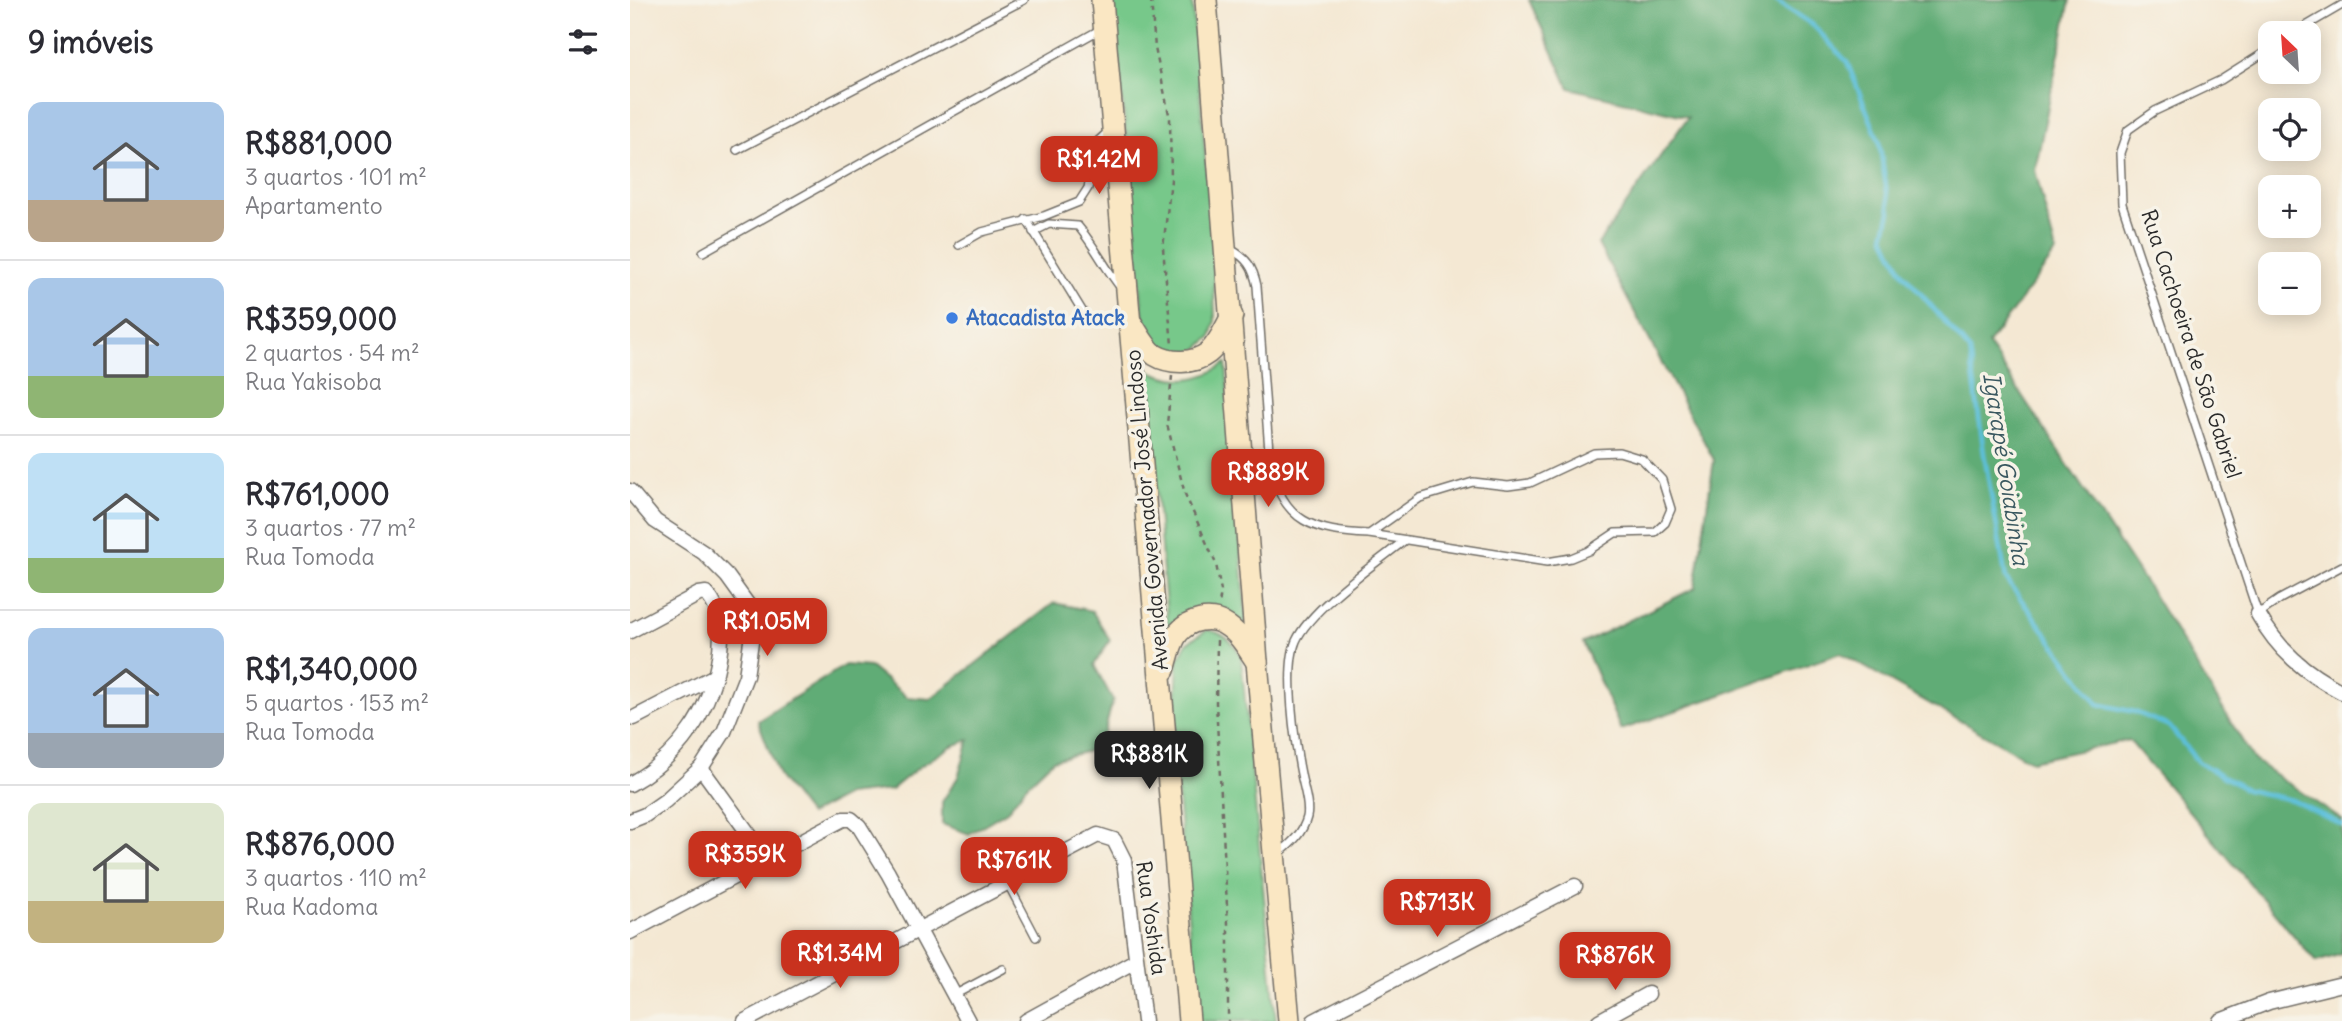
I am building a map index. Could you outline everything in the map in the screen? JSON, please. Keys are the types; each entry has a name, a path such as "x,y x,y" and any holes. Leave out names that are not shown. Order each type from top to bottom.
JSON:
{"main road":[{"name":"Avenida Governador José Lindoso","path":"1102,0 1132,324 1147,542 1162,681 1189,1021"},
{"path":"1206,0 1257,662 1289,1021"},
{"path":"1132,324 1154,354 1173,361 1188,362 1207,354 1232,316"},
{"path":"1162,681 1169,651 1178,632 1192,622 1207,619 1223,623 1236,633 1257,662"}],"street":[{"path":"630,491 655,521 704,553 727,576 748,605 754,621 746,676 724,732 701,768 665,802 630,821"},
{"path":"630,631 699,594 706,593 711,598 718,618 720,635 715,676 701,714 689,732 657,766 630,783"},
{"name":"Rua Cachoeira de São Gabriel","path":"2258,614 2271,637 2290,656 2342,692"},
{"path":"634,718 715,676"},
{"path":"701,768 767,859"},
{"path":"630,932 848,818 855,821 888,873 968,1021"},
{"name":"Rua Yoshida","path":"1007,881 1098,835 1114,840 1124,860 1144,1021"},
{"path":"745,1021 1007,881"},
{"path":"1314,1021 1330,1018 1575,886"},
{"path":"1026,1021 1135,961"},
{"path":"2220,1021 2269,1002 2342,984"},
{"path":"1599,1021 1648,994"}],"lane":[{"path":"737,150 1024,0"},
{"path":"2315,21 2342,5"},
{"path":"703,252 1105,27"},
{"name":"Rua Cachoeira de São Gabriel","path":"2258,57 2221,80 2155,111 2128,130 2120,153 2119,173 2122,204 2258,614"},
{"path":"959,245 982,232 1044,216 1079,202 1088,188 1098,141 1114,128"},
{"path":"1026,219 1086,317"},
{"path":"1033,232 1049,224 1078,226 1090,241 1104,267 1129,297"},
{"path":"1226,247 1244,257 1253,269 1257,286 1270,465 1275,486 1295,517 1324,528 1348,533 1547,562 1572,558 1615,533 1655,532 1665,523 1671,509 1662,480 1642,459 1619,452 1594,453 1530,483 1508,486 1473,482 1420,498 1369,534"},
{"path":"1275,856 1293,842 1308,814 1296,747 1291,670 1295,643 1305,624 1405,540"},
{"path":"2258,614 2288,594 2342,566"},
{"path":"1007,881 1036,937"},
{"path":"954,995 1003,969"}],"path":[{"path":"1151,0 1155,48 1170,119 1171,180 1163,247 1173,361 1167,424 1185,494 1216,564 1221,591 1217,621 1216,703 1227,924 1228,1021"}],"green space":[{"path":"1113,0 1192,0 1213,245 1215,322 1211,337 1193,353 1162,351 1144,327"},
{"path":"1529,0 2070,0 2035,170 2056,252 1988,344 2154,596 2254,760 2342,820 2342,954 2316,962 2129,740 2031,761 1840,653 1621,730 1583,643 1695,588 1714,460 1598,244 1688,117 1569,88"},
{"path":"1226,363 1247,627 1231,616 1168,630 1146,369 1167,377 1187,379 1207,374"},
{"path":"1054,603 1092,611 1110,640 1094,665 1113,700 1104,733 1089,751 1053,760 1026,786 1007,811 969,834 942,824 942,802 958,777 969,740 952,746 919,767 891,790 847,795 809,815 779,776 758,721 845,665 870,667 907,697 930,699"},
{"path":"1207,630 1228,639 1241,658 1276,1021 1197,1021 1174,748 1178,659 1187,643"}],"waterway":[{"name":"Igarapé Goiabinha","path":"1775,0 1813,25 1847,62 1879,141 1890,212 1884,236 1903,273 1970,351 1984,454 2006,579 2098,704 2135,712 2169,726 2198,762 2247,790 2292,800 2342,825"}],"place":[{"name":"Atacadista Atack","path":"952,318"}]}
